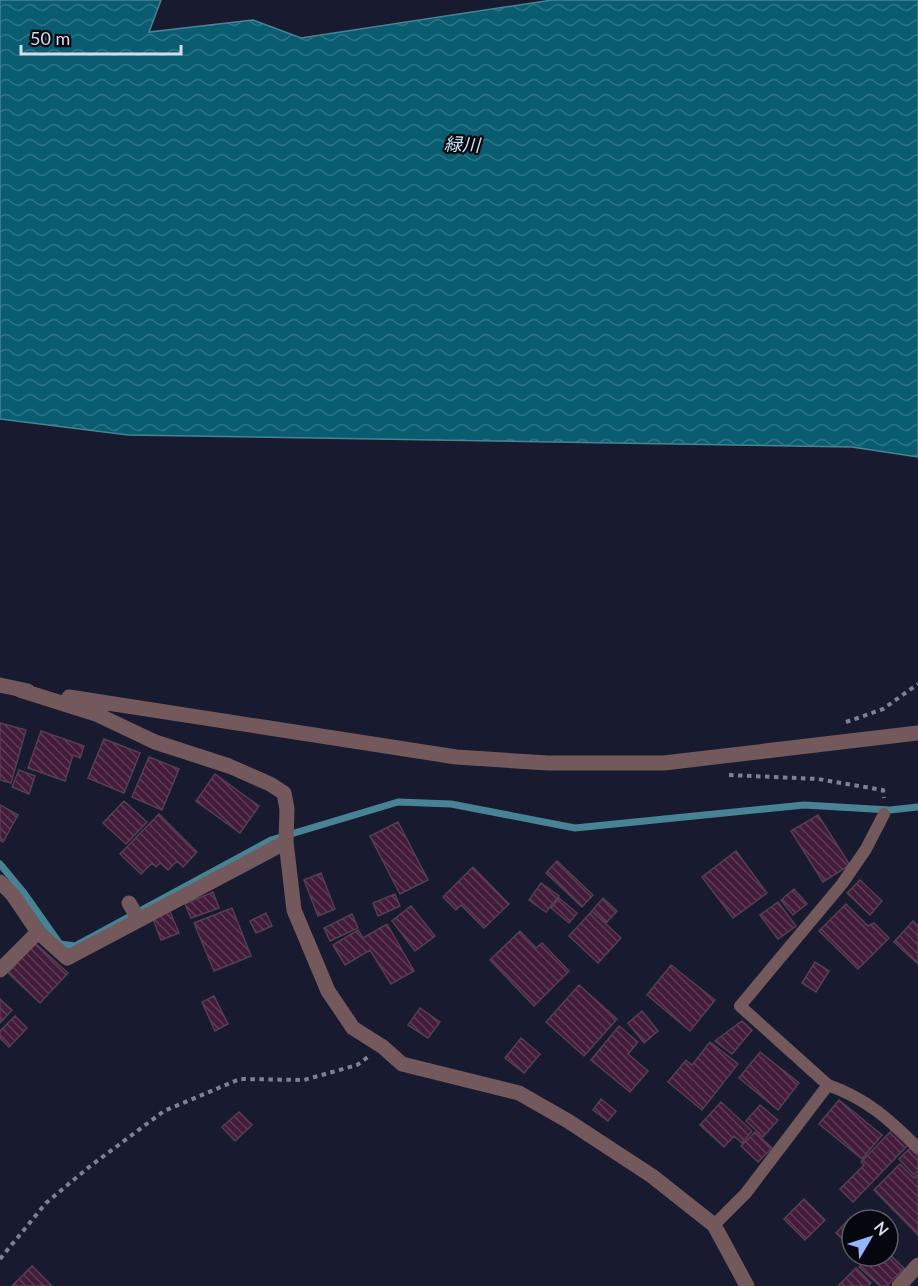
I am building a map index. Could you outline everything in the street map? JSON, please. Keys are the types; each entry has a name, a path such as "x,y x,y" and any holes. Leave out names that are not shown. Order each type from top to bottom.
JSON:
{"street":[{"path":"0,685 96,714 155,742 229,766 270,784 284,794 294,910 328,991 353,1028 384,1047 402,1064 519,1093 568,1121 652,1176 714,1225 747,1286"},
{"path":"20,690 456,757 548,762 664,763 918,733"},
{"path":"0,882 13,895 38,932 68,958 286,835"},
{"path":"129,903 138,918"},
{"path":"0,970 38,932"},
{"path":"898,1286 918,1265"}],"lane":[{"path":"884,808 866,849 842,884 740,1006 828,1085 848,1092 884,1114 918,1148"},
{"path":"714,1225 746,1193 828,1085"}],"path":[{"path":"844,723 883,709 918,684"},
{"path":"718,774 818,779 883,790 884,808"},
{"path":"0,1259 46,1203 89,1167 164,1111 240,1079 304,1080 357,1065 384,1047"}],"water":[{"name":"緑川","path":"0,0 161,0 149,32 253,20 301,38 552,0 918,0 918,457 852,447 128,435 0,419"}],"building":[{"path":"0,723 26,730 11,783 0,780"},
{"path":"41,731 84,746 80,758 73,755 65,781 28,768"},
{"path":"104,739 140,753 124,793 88,778"},
{"path":"149,757 179,769 162,810 132,797"},
{"path":"19,770 35,776 29,794 12,787"},
{"path":"215,774 259,806 240,833 196,801"},
{"path":"124,801 147,822 126,844 103,823"},
{"path":"0,805 18,815 3,842 0,840"},
{"path":"159,814 197,852 183,867 177,861 168,870 160,863 156,867 152,863 141,874 120,854"},
{"path":"818,815 850,865 823,882 791,831"},
{"path":"398,822 428,880 400,894 370,836"},
{"path":"736,851 767,893 733,918 702,877"},
{"path":"557,861 593,895 582,907 546,873"},
{"path":"473,867 509,904 484,928 461,905 456,910 443,897"},
{"path":"321,873 335,909 318,916 304,880"},
{"path":"860,880 882,901 870,915 847,893"},
{"path":"541,883 559,896 546,912 529,900"},
{"path":"794,889 807,904 793,915 781,900"},
{"path":"213,892 219,908 191,918 185,904"},
{"path":"395,894 400,906 378,916 373,903"},
{"path":"559,898 577,913 569,923 551,908"},
{"path":"603,898 617,911 606,923 592,911"},
{"path":"778,902 796,926 778,939 760,915"},
{"path":"846,904 868,926 874,923 889,938 858,969 819,931"},
{"path":"411,906 435,936 415,951 392,921"},
{"path":"232,908 251,956 214,971 194,923"},
{"path":"169,909 179,933 161,940 152,916"},
{"path":"592,911 621,938 598,963 569,936"},
{"path":"266,913 272,926 256,933 250,921"},
{"path":"352,914 358,928 330,941 324,928"},
{"path":"913,921 918,926 918,964 894,942"},
{"path":"387,924 414,971 391,984 370,950 345,965 333,945 358,930 363,938"},
{"path":"520,931 536,948 542,943 569,971 534,1006 490,960"},
{"path":"35,943 68,973 40,1003 8,973"},
{"path":"815,962 829,971 816,992 802,983"},
{"path":"671,965 715,1000 690,1031 647,995"},
{"path":"579,985 617,1019 584,1056 546,1022"},
{"path":"214,996 228,1024 215,1031 202,1002"},
{"path":"0,999 12,1010 0,1023"},
{"path":"420,1008 440,1022 428,1038 408,1025"},
{"path":"642,1011 658,1031 644,1043 628,1023"},
{"path":"15,1016 27,1028 9,1047 0,1038 0,1031"},
{"path":"742,1021 752,1030 732,1054 715,1041"},
{"path":"619,1026 638,1042 628,1054 648,1071 630,1092 591,1060"},
{"path":"521,1038 540,1054 524,1073 505,1058"},
{"path":"710,1042 738,1064 702,1110 668,1082 686,1060 692,1065"},
{"path":"760,1052 799,1083 778,1110 739,1078"},
{"path":"601,1099 616,1111 608,1121 593,1110"},
{"path":"839,1100 882,1135 862,1159 819,1124"},
{"path":"721,1102 752,1131 742,1143 734,1136 724,1147 700,1125"},
{"path":"760,1105 778,1120 763,1137 746,1121"},
{"path":"239,1112 252,1125 235,1141 222,1127"},
{"path":"893,1129 908,1145 853,1202 840,1189 864,1165 861,1162"},
{"path":"755,1132 772,1148 758,1162 741,1146"},
{"path":"910,1148 918,1156 918,1171 914,1175 899,1159"},
{"path":"900,1164 914,1178 918,1174 918,1235 900,1217 900,1208 892,1208 874,1190"},
{"path":"804,1199 825,1220 805,1240 784,1219"},
{"path":"900,1264 904,1268 887,1286 880,1286 860,1268 900,1268"},
{"path":"32,1266 52,1286 12,1286"},
{"path":"856,1268 871,1283 868,1286 838,1286"}],"waterway":[{"path":"0,864 60,944 75,946 271,840 398,802 451,804 575,828 804,805 890,810 918,807"}]}
